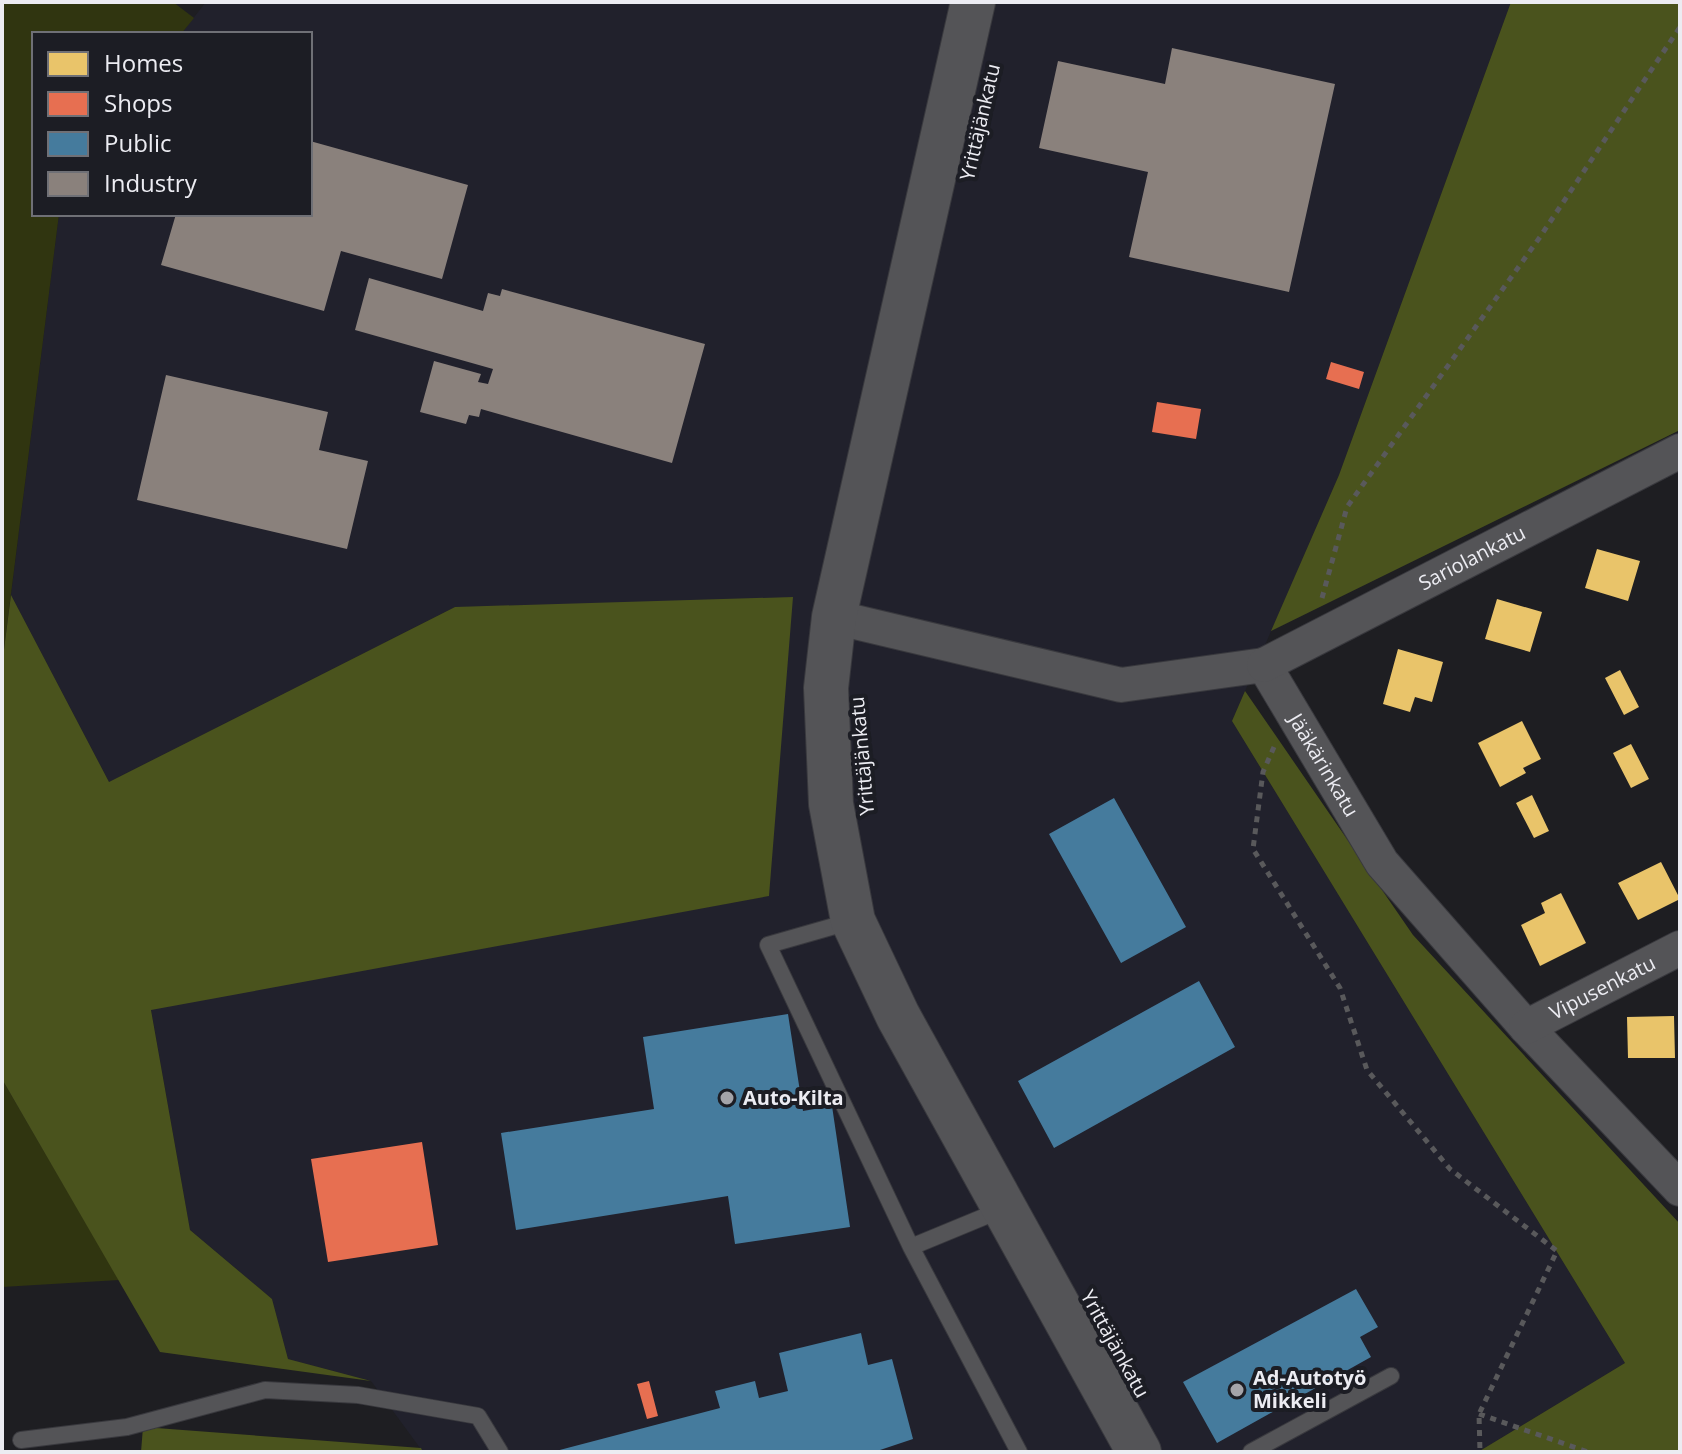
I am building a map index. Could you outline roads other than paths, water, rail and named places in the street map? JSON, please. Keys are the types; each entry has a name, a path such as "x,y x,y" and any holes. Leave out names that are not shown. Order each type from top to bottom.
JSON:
{"street":[{"name":"Yrittäjänkatu","path":"973,2 834,617 826,688 831,804 853,921 898,1016 1139,1452"},
{"name":"Sariolankatu","path":"1264,665 1680,451"},
{"path":"834,617 1121,685 1264,665"},
{"name":"Jääkärinkatu","path":"1264,665 1382,863 1526,1027 1680,1189"},
{"name":"Vipusenkatu","path":"1526,1027 1680,948"}],"lane":[{"path":"853,921 768,945 911,1247 1019,1452"},
{"path":"911,1247 1005,1209"},
{"path":"1251,1452 1391,1376"},
{"path":"21,1440 127,1427 265,1390 358,1395 478,1416 500,1452"}],"place":[{"name":"Auto-Kilta","path":"727,1098"},
{"name":"Ad-Autotyö Mikkeli","path":"1237,1390"}]}
